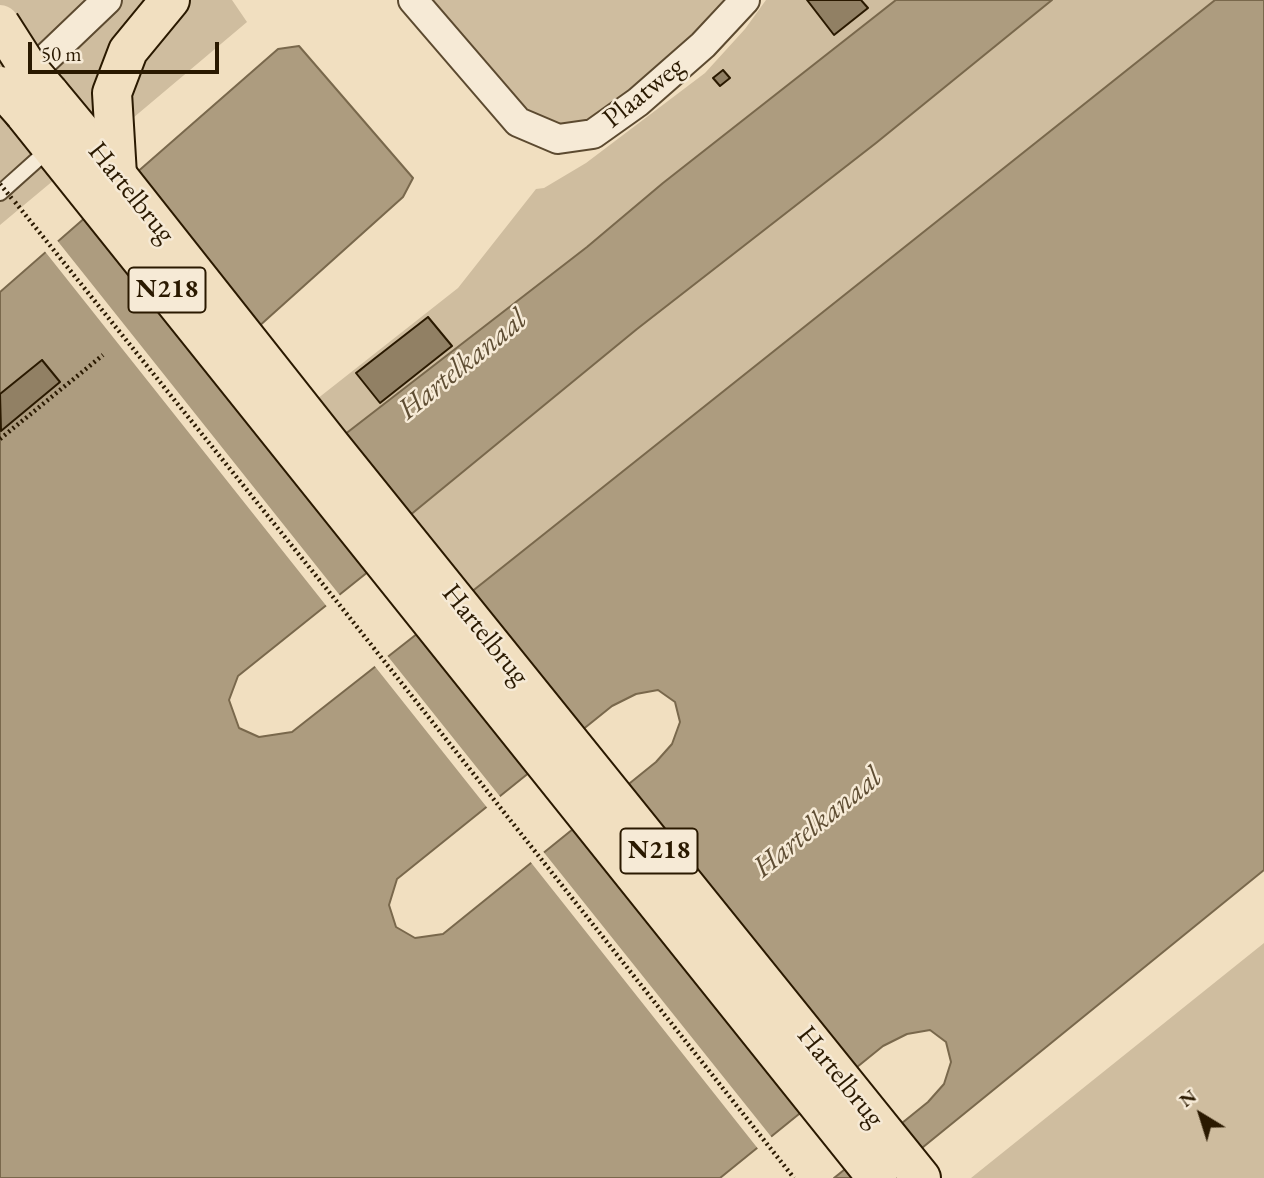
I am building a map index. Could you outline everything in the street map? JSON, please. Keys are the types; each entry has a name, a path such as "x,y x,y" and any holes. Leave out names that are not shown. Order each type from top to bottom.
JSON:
{"main road":[{"path":"117,175 112,93 128,51 170,0"},
{"name":"N218","path":"0,24 30,71 18,99"},
{"name":"Hartelbrug","path":"18,99 117,175 332,447 921,1178"},
{"name":"Hartelbrug","path":"18,99 877,1178"}],"street":[{"path":"18,99 107,0"},
{"name":"Plaatweg","path":"413,0 518,122 558,139 593,134 638,102 704,46 745,0"}],"lane":[{"path":"6,197 38,159"}],"path":[{"path":"0,184 6,197 325,587 794,1178"},
{"path":"0,439 103,355"}],"shaded area":[{"path":"0,0 232,0 247,22 108,139 58,74 43,40 0,80"},
{"path":"427,0 730,0 696,37 593,123 564,128 520,109"},
{"path":"766,0 896,0 663,183 587,247 343,436 317,399 458,288 536,189 544,188 586,163 705,73 745,29"},
{"path":"1052,0 1215,0 470,593 408,516 637,329 876,143"},
{"path":"0,109 54,180 0,225"},
{"path":"1264,943 1264,1178 971,1178"}],"water":[{"name":"Hartelkanaal","path":"896,0 1052,0 876,143 637,329 409,516 470,593 1215,0 1264,0 1264,870 885,1178 834,1178 928,1102 944,1084 951,1062 946,1042 930,1030 907,1034 883,1046 720,1178 0,1178 0,292 278,49 299,46 413,178 403,197 257,328 344,435 587,247 663,183","holes":["419,531 469,593 292,732 259,737 239,728 229,700 238,676","658,690 675,702 680,722 672,744 656,762 443,934 415,938 396,927 389,905 397,879 612,706 636,694"]}],"pier":[{"path":"56,239 342,598 328,608 43,249"},
{"path":"386,654 502,799 489,810 373,664"},
{"path":"542,850 773,1139 759,1150 529,860"}],"building":[{"path":"807,0 861,0 868,8 834,35"},
{"path":"723,70 730,78 720,86 713,78"},
{"path":"428,317 452,346 380,403 356,373"},
{"path":"42,360 60,382 1,431 0,394"}]}
